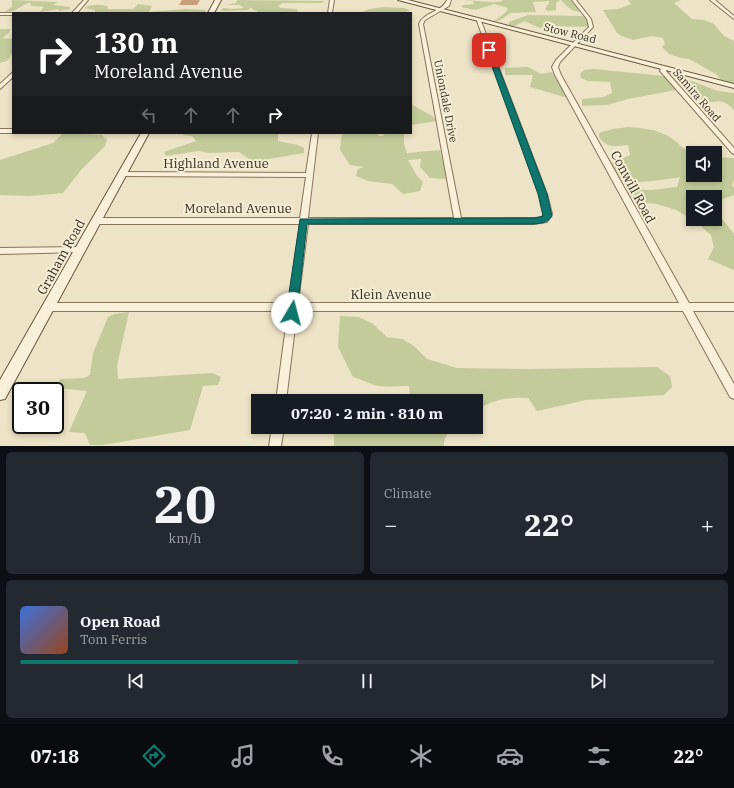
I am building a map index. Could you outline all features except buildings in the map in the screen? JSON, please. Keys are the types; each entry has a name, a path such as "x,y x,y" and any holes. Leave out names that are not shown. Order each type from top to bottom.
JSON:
{"street":[{"path":"75,12 86,0"},
{"path":"212,12 218,0"},
{"path":"330,12 332,0"},
{"name":"Stow Road","path":"401,0 574,46 734,86"},
{"name":"Uniondale Drive","path":"449,0 447,5 423,19 421,24 458,221"},
{"name":"Conwill Road","path":"574,0 589,19 591,26 590,30 556,64 558,75 734,394"},
{"path":"712,0 734,18"},
{"path":"0,14 12,14"},
{"name":"Moreland Avenue","path":"97,221 534,221 546,218 548,214 543,194 479,21"},
{"name":"Samira Road","path":"664,68 664,71 734,152"},
{"path":"0,87 12,75"},
{"path":"0,131 12,131"},
{"name":"Graham Road","path":"0,394 144,134"},
{"path":"282,394 315,134"},
{"name":"Highland Avenue","path":"122,174 309,175"},
{"path":"0,251 80,250"},
{"name":"Klein Avenue","path":"49,307 734,307"},
{"path":"275,446 277,434"}],"green space":[{"path":"12,0 58,2 53,5 70,7 70,9 40,12 44,7 31,6 30,2 13,11 4,12 12,7"},
{"path":"237,0 324,1 322,3 283,3 278,6 281,8 297,9 299,12 258,12 251,8 247,10 221,11 223,8 244,8 240,5 226,5 236,3"},
{"path":"465,0 497,2 504,0 561,0 556,4 556,10 548,11 545,9 549,1 533,2 536,12 511,13 500,20 493,22 506,12 508,8 494,4 475,10 461,7 463,5 474,4 473,1"},
{"path":"561,0 572,0 580,10 579,12 570,9"},
{"path":"628,0 681,0 674,3 692,19 704,20 714,24 724,36 734,41 734,83 721,80 716,74 689,59 669,54 662,47 665,44 663,38 652,36 633,40 617,33 603,10 618,9 631,4"},
{"path":"138,4 152,6 149,12 95,12 95,10 84,8 92,5 98,5 107,6 108,9 133,9"},
{"path":"384,7 404,8 410,10 406,12 362,12 369,9"},
{"path":"186,9 206,10 205,12 149,12"},
{"path":"528,15 584,16 589,22 589,27 553,26 540,28 524,21 513,27 509,27 509,22"},
{"path":"0,29 10,29 9,33 2,38 12,39 12,54 7,61 0,63"},
{"path":"528,67 541,74 552,72 568,98 530,87 533,75 505,75 505,68"},
{"path":"594,69 664,76 676,90 628,99 607,105 582,106 582,99 604,97 612,93 610,82 588,81 581,78 580,74 584,70"},
{"path":"689,80 718,91 734,93 734,110 725,103 707,102 699,99 684,81"},
{"path":"412,105 432,116 437,121 412,125"},
{"path":"628,127 653,130 668,136 686,149 686,182 722,182 722,157 734,158 734,181 732,185 734,188 734,195 722,199 722,190 686,190 686,216 676,210 657,204 637,202 624,189 651,190 677,187 680,177 643,182 624,180 616,173 612,163 630,155 628,145 608,145 599,137 599,133"},
{"path":"62,134 102,135 107,140 105,146 82,169 63,193 30,196 0,195 0,160 53,143"},
{"path":"278,134 278,141 298,145 304,148 304,153 257,161 249,159 239,152 209,153 198,151 166,156 164,152 196,141 192,136 183,135"},
{"path":"342,134 378,134 379,136 383,136 384,134 404,134 404,144 407,153 440,150 447,179 430,178 420,167 421,159 408,160 417,176 423,182 420,191 403,194 392,184 368,181 356,176 358,169 364,167 350,165 340,150"},
{"path":"722,218 734,234 734,270 708,259 714,247 711,235 701,226 722,226"},
{"path":"129,312 117,366 118,379 212,373 221,377 218,385 203,386 190,430 103,445 90,445 85,433 69,432 87,391 64,389 64,382 59,382 60,379 84,378 90,375 93,353 108,317 114,314"},
{"path":"340,316 359,317 373,324 387,337 402,339 414,346 427,359 457,368 530,369 657,367 670,376 672,387 664,395 586,400 537,411 528,398 514,398 494,401 483,406 483,394 410,394 409,386 378,386 353,377 338,347"},
{"path":"334,434 447,434 444,446 334,446"}],"route":[{"path":"292,313 303,221 540,221 544,220 548,216 543,194 489,50"}]}
